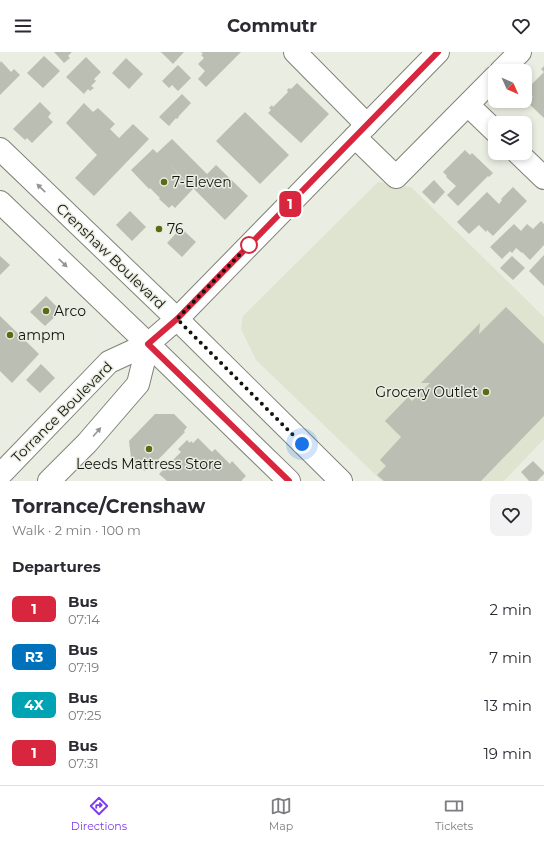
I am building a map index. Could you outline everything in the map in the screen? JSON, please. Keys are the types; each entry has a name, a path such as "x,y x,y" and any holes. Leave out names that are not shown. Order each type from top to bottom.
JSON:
{"main road":[{"path":"295,52 361,131 396,177 488,84"},
{"name":"Torrance Boulevard","path":"0,475 110,362 148,344 177,319 438,52"},
{"path":"508,64 520,52"},
{"path":"468,105 488,124"},
{"name":"Crenshaw Boulevard","path":"0,149 177,319 341,481"},
{"path":"525,160 544,178"},
{"path":"0,202 289,481"},
{"path":"49,481 87,443 138,384 148,344"}],"shaded area":[{"path":"378,182 411,187 544,317 544,439 504,481 382,481 256,360 241,329 243,316"}],"building":[{"path":"54,52 72,52 68,56 70,58 64,63"},
{"path":"161,52 184,52 173,64"},
{"path":"201,52 241,52 206,87 198,79 205,71 198,64 204,58 201,55 203,54"},
{"path":"44,56 60,71 43,88 27,73"},
{"path":"86,57 101,72 94,79 96,81 91,86 94,88 90,91 88,89 84,94 66,77"},
{"path":"126,58 143,74 129,89 112,73"},
{"path":"1,61 11,72 14,69 20,75 0,95 0,63"},
{"path":"178,65 191,78 178,91 172,85 169,88 162,81"},
{"path":"544,72 544,118 532,107 532,84"},
{"path":"297,83 329,114 301,143 268,113 271,110 269,108 272,105 273,107 288,92 287,90 289,88 291,89"},
{"path":"182,94 191,103 169,126 159,117"},
{"path":"40,102 51,113 48,117 53,122 32,143 27,138 25,140 13,129"},
{"path":"84,103 93,112 98,108 115,124 110,129 119,138 133,124 149,139 94,196 75,178 97,155 66,123"},
{"path":"245,112 289,155 260,184 216,141"},
{"path":"172,139 207,174 216,165 248,196 225,220 168,163 193,189 175,208 172,205 169,208 131,170 153,149 157,153"},
{"path":"465,150 470,155 472,153 493,173 489,177 488,176 458,206 447,195 456,186 446,177 447,176 443,172"},
{"path":"434,180 445,192 434,204 422,192"},
{"path":"513,187 527,201 493,236 479,225 469,234 457,222 487,192 499,204 502,200 501,199"},
{"path":"130,211 146,227 132,241 116,225"},
{"path":"541,221 544,224 544,245 530,260 516,248 512,253 510,251 502,259 490,247 514,224 521,231 527,224 533,229"},
{"path":"181,228 196,242 182,257 167,243"},
{"path":"544,255 544,286 529,271"},
{"path":"0,256 10,265 0,275"},
{"path":"512,256 525,268 513,280 500,268"},
{"name":"Arco","path":"46,296 61,311 45,326 30,312"},
{"path":"506,307 544,344 544,416 481,481 384,481 377,475 386,466 380,460 401,437 385,421 408,397 412,401 430,383 421,383 480,323 479,334"},
{"name":"ampm","path":"0,316 39,354 12,383 0,371"},
{"path":"41,364 55,378 40,393 26,380"},
{"name":"Leeds Mattress Store","path":"155,414 174,414 187,427 184,431 185,432 151,467 149,466 145,471 131,458 129,441"},
{"path":"198,438 212,452 215,449 230,464 232,461 246,476 242,481 167,481 159,474 181,452 178,449 187,440 190,443 191,441 193,443"},
{"path":"533,461 544,472 544,474 537,481 529,481 521,472"}],"bus line":[{"name":"1","path":"289,481 148,344 177,319 438,52"}],"place":[{"name":"7-Eleven","path":"164,182"},
{"name":"76","path":"159,229"},
{"name":"Arco","path":"46,311"},
{"name":"ampm","path":"10,335"},
{"name":"Grocery Outlet","path":"486,392"},
{"name":"Leeds Mattress Store","path":"149,449"}],"route":[{"path":"249,245 177,319 232,372 302,444"}]}
